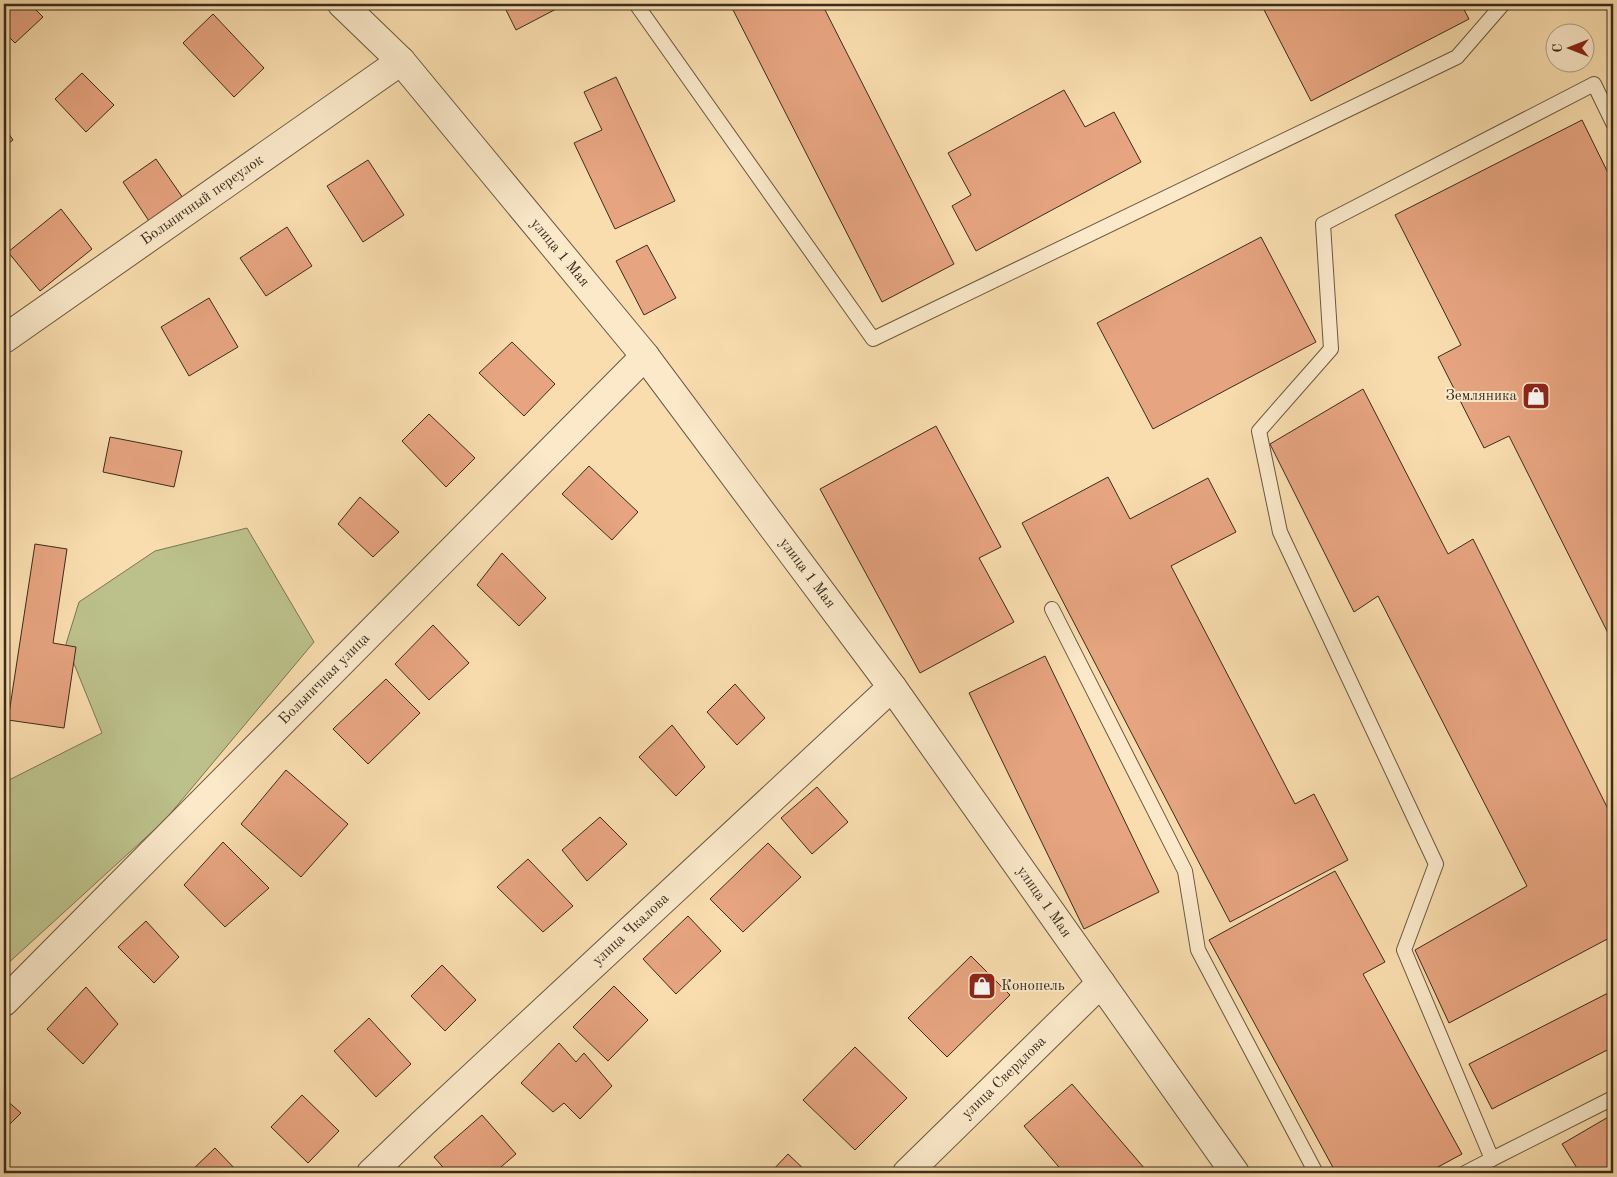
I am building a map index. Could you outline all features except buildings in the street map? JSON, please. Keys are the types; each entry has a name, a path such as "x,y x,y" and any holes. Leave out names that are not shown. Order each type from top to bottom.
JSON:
{"street":[{"name":"улица 1 Мая","path":"342,4 401,61 645,356 892,687 1101,983 1228,1170"},
{"name":"Больничный переулок","path":"4,339 401,61"},
{"name":"Больничная улица","path":"4,1002 645,356"},
{"name":"улица Чкалова","path":"371,1173 892,687"},
{"name":"улица Свердлова","path":"907,1173 1101,983"}],"lane":[{"path":"636,4 874,339 1457,57 1503,4"},
{"path":"1492,1158 1404,950 1436,864 1280,532 1259,431 1331,349 1322,224 1594,84 1613,123"},
{"path":"1052,609 1185,872 1198,950 1316,1173"},
{"path":"1465,1173 1613,1098"}],"green space":[{"path":"247,528 314,642 165,820 4,967 4,785 9,780 102,733 66,644 79,602 155,551"}],"place":[{"name":"Земляника","path":"1536,396"},
{"name":"Конопель","path":"982,986"}]}
